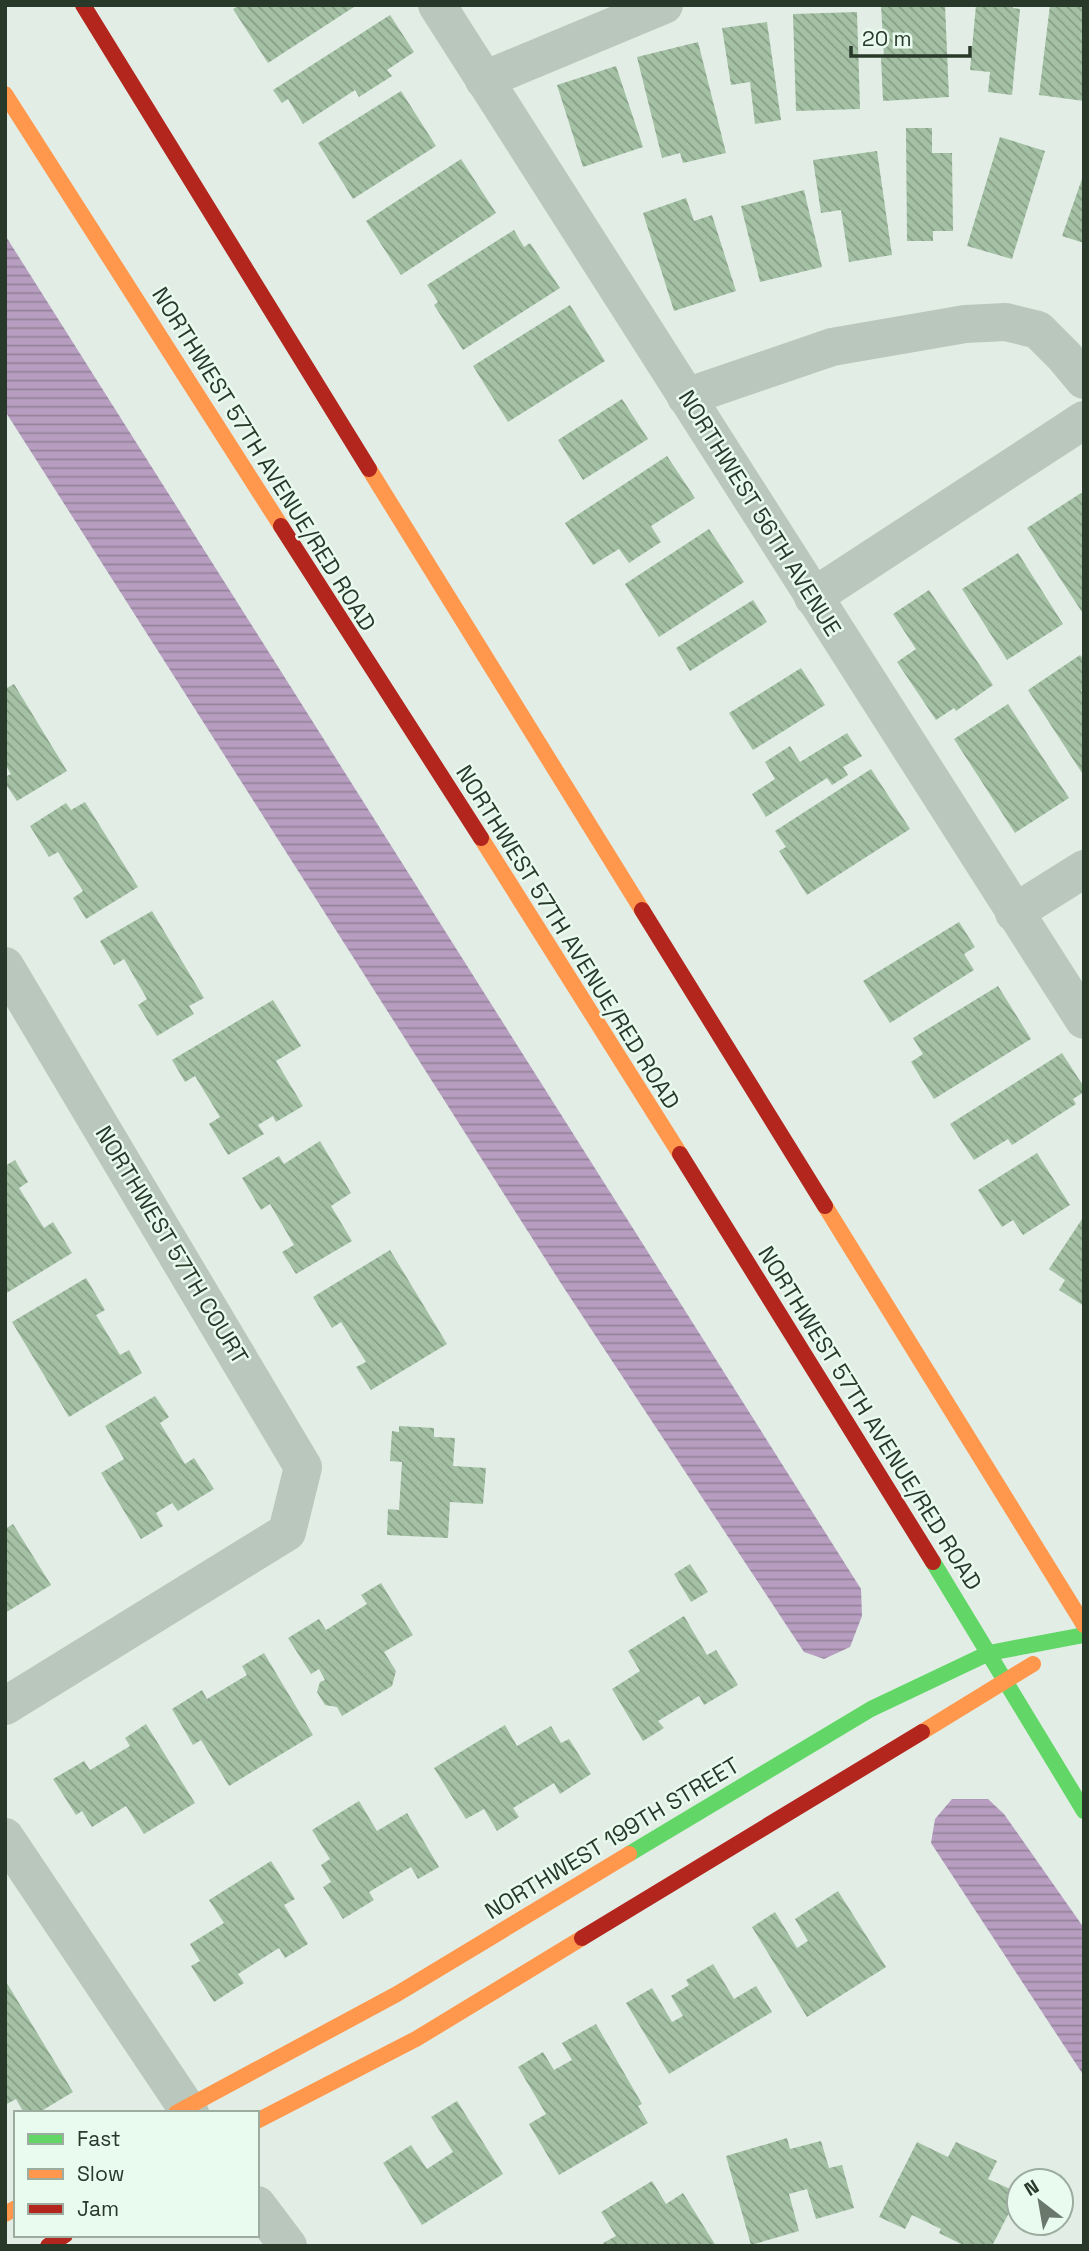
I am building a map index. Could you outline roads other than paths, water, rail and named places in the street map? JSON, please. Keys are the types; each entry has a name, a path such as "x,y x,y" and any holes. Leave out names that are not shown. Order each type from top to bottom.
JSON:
{"main road":[{"path":"83,5 1084,1625"},
{"name":"NORTHWEST 57TH AVENUE/RED ROAD","path":"5,94 655,1116 989,1653 1084,1811"},
{"name":"NORTHWEST 199TH STREET","path":"184,2111 397,1994 871,1709 989,1653 1084,1636"},
{"name":"NORTHWEST 199TH STREET","path":"259,2120 416,2039 1005,1679 1084,1636"}],"street":[{"name":"NORTHWEST 56TH AVENUE","path":"437,5 1084,1020"},
{"path":"484,80 664,5"},
{"path":"686,397 832,347 965,324 1006,321 1038,330 1084,380"},
{"path":"813,597 1084,420"},
{"path":"1014,913 1084,869"},
{"name":"NORTHWEST 57TH COURT","path":"5,967 303,1466 286,1532 5,1706"},
{"path":"5,1838 184,2111"},
{"path":"259,2208 288,2246"}]}
